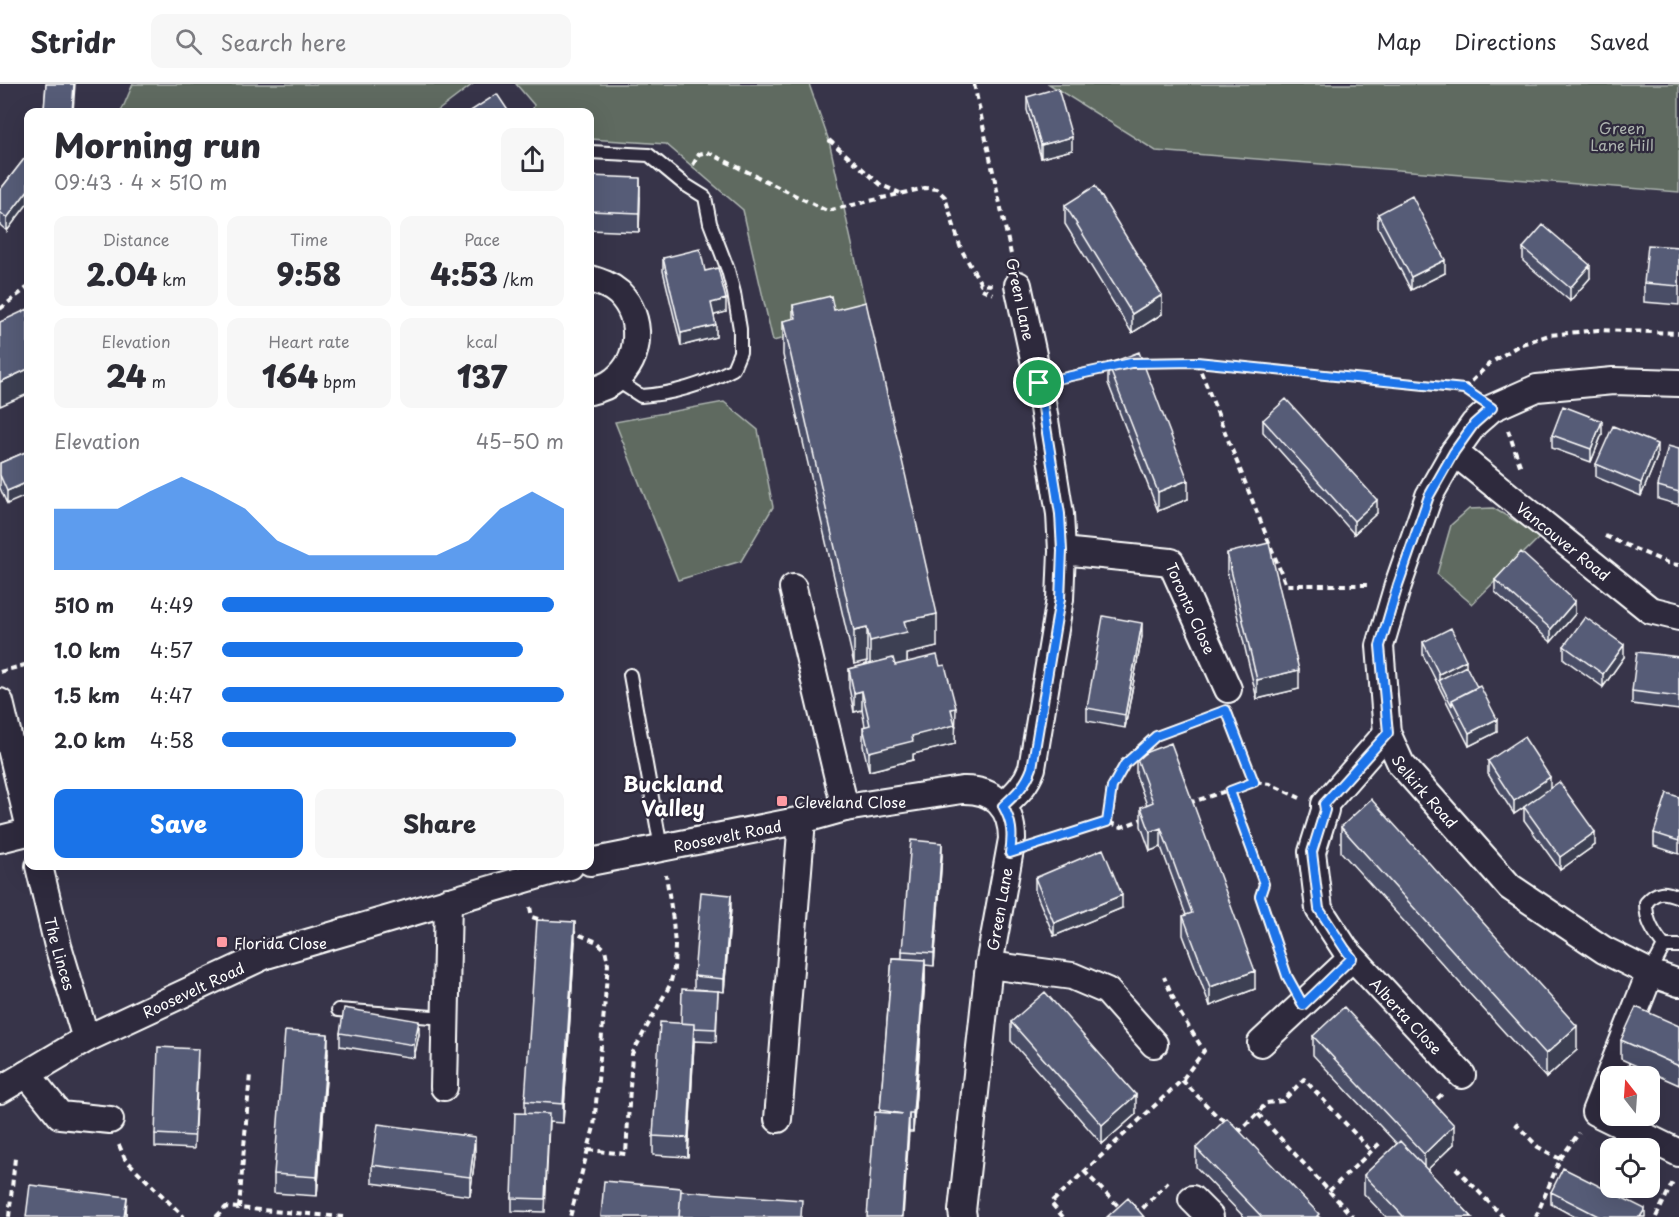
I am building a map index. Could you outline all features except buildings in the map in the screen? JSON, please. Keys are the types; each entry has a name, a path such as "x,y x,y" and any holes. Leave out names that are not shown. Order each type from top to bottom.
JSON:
{"street":[{"path":"594,280 605,284 618,293 629,306 635,321 637,338 634,353 627,368 616,380 594,391"},
{"name":"Green Lane","path":"963,1217 989,965 1010,853 1012,827 1003,806 1018,792 1029,777 1032,768 1060,599 1062,551 1060,514 1039,383 1018,285"},
{"name":"Selkirk Road","path":"1679,383 1613,381 1537,388 1497,406 1474,424 1454,452 1429,496 1398,585 1380,646 1388,733 1401,764 1510,887 1604,950 1650,973 1679,983"},
{"name":"Vancouver Road","path":"1454,452 1650,610 1679,617"},
{"name":"Toronto Close","path":"1062,551 1171,562 1228,689"},
{"path":"793,588 845,808"},
{"path":"0,702 22,758 24,779"},
{"name":"Alberta Close","path":"1388,733 1324,804 1325,810 1312,852 1319,909 1352,958 1462,1075"},
{"name":"Roosevelt Road","path":"594,861 802,820 845,808 962,790 973,789 984,792 1003,806"},
{"path":"778,1119 802,820"},
{"path":"0,839 24,833"},
{"name":"The Linces","path":"40,870 58,946 86,1039"},
{"name":"Roosevelt Road","path":"0,1090 86,1039 266,955 556,870"},
{"path":"444,1087 448,901"},
{"path":"1261,1043 1352,958"},
{"path":"989,965 1072,976 1107,991 1154,1044"},
{"path":"1650,973 1595,1112 1679,1153"},
{"path":"27,1074 60,1115 110,1120"},
{"path":"1192,1199 1210,1217"}],"lane":[{"path":"594,152 649,155 684,184 705,197 710,223 723,255 734,293 740,329 740,352 733,369 713,380 641,396 616,380"},
{"path":"630,675 661,848"},
{"path":"1664,946 1649,925 1646,903 1653,895 1665,892 1679,897"},
{"path":"1650,973 1664,946"},
{"path":"1664,946 1679,946"},
{"path":"338,1010 446,1018"}],"path":[{"name":"Green Lane","path":"974,84 1018,285"},
{"path":"829,141 881,184 902,193"},
{"path":"684,184 698,156 706,152 827,211 931,188 945,197 961,249 981,284 991,285 1006,281 1018,285"},
{"path":"0,309 24,290"},
{"path":"1464,389 1489,364 1519,345 1549,335 1598,330 1679,333"},
{"path":"1197,362 1286,585 1398,585"},
{"path":"1131,363 1197,362 1464,389 1497,406 1526,477"},
{"path":"1039,383 1120,365"},
{"path":"1602,534 1679,566"},
{"path":"0,672 24,665"},
{"path":"1107,822 1112,787 1125,764 1156,736 1226,710 1254,782"},
{"path":"1186,804 1254,782 1270,784 1325,810"},
{"path":"1230,791 1264,884 1260,896 1287,976 1303,1005"},
{"path":"1010,853 1107,822 1122,827 1151,816"},
{"path":"588,1150 626,1154 632,1054 670,985 674,969 674,920 661,848"},
{"path":"524,879 532,917 554,925"},
{"path":"565,929 597,942 605,949 608,964 594,1127 570,1217"},
{"path":"1063,1217 1051,1203 1182,1080 1204,1051 1180,1013 1164,976"},
{"path":"239,1208 250,1074"},
{"path":"1182,1080 1216,1115 1240,1130 1266,1103 1283,1101 1304,1079 1371,1151"},
{"path":"1536,1217 1560,1159 1595,1112"},
{"path":"1258,1113 1353,1217"},
{"path":"110,1120 125,1159 184,1217"},
{"path":"1515,1123 1538,1147 1560,1159"},
{"path":"1329,1191 1380,1143"},
{"path":"9,1217 15,1158"},
{"path":"1456,1168 1503,1217"},
{"path":"1084,1171 1125,1213 1141,1210 1172,1178 1192,1199"},
{"path":"1656,1217 1674,1179"},
{"path":"216,1217 226,1207 343,1217"}],"green space":[{"path":"133,84 473,84 441,108 123,108"},
{"path":"516,84 809,84 829,141 868,316 773,341 743,210 666,144 594,139 594,108 533,108 534,105"},
{"name":"Green Lane Hill","path":"1049,84 1679,84 1679,192 1156,151"},
{"path":"724,402 758,430 773,507 741,561 678,580 615,422"},
{"path":"1493,508 1541,536 1472,604 1437,574 1451,525 1469,509"}],"place":[{"name":"Cleveland Close","path":"782,801"},
{"name":"Florida Close","path":"222,942"}],"district":[{"name":"Buckland Valley","path":"673,795"}],"route":[{"path":"1197,362 1464,389 1492,408 1474,424 1454,452 1429,496 1398,585 1380,646 1388,733 1324,804 1325,810 1312,852 1319,909 1352,958 1303,1005 1287,976 1260,896 1264,884 1230,791 1254,782 1226,710 1156,736 1125,764 1112,787 1107,822 1010,853 1012,827 1003,806 1024,785 1032,768 1060,599 1062,551 1060,514 1039,383 1131,363 1197,362"}]}
